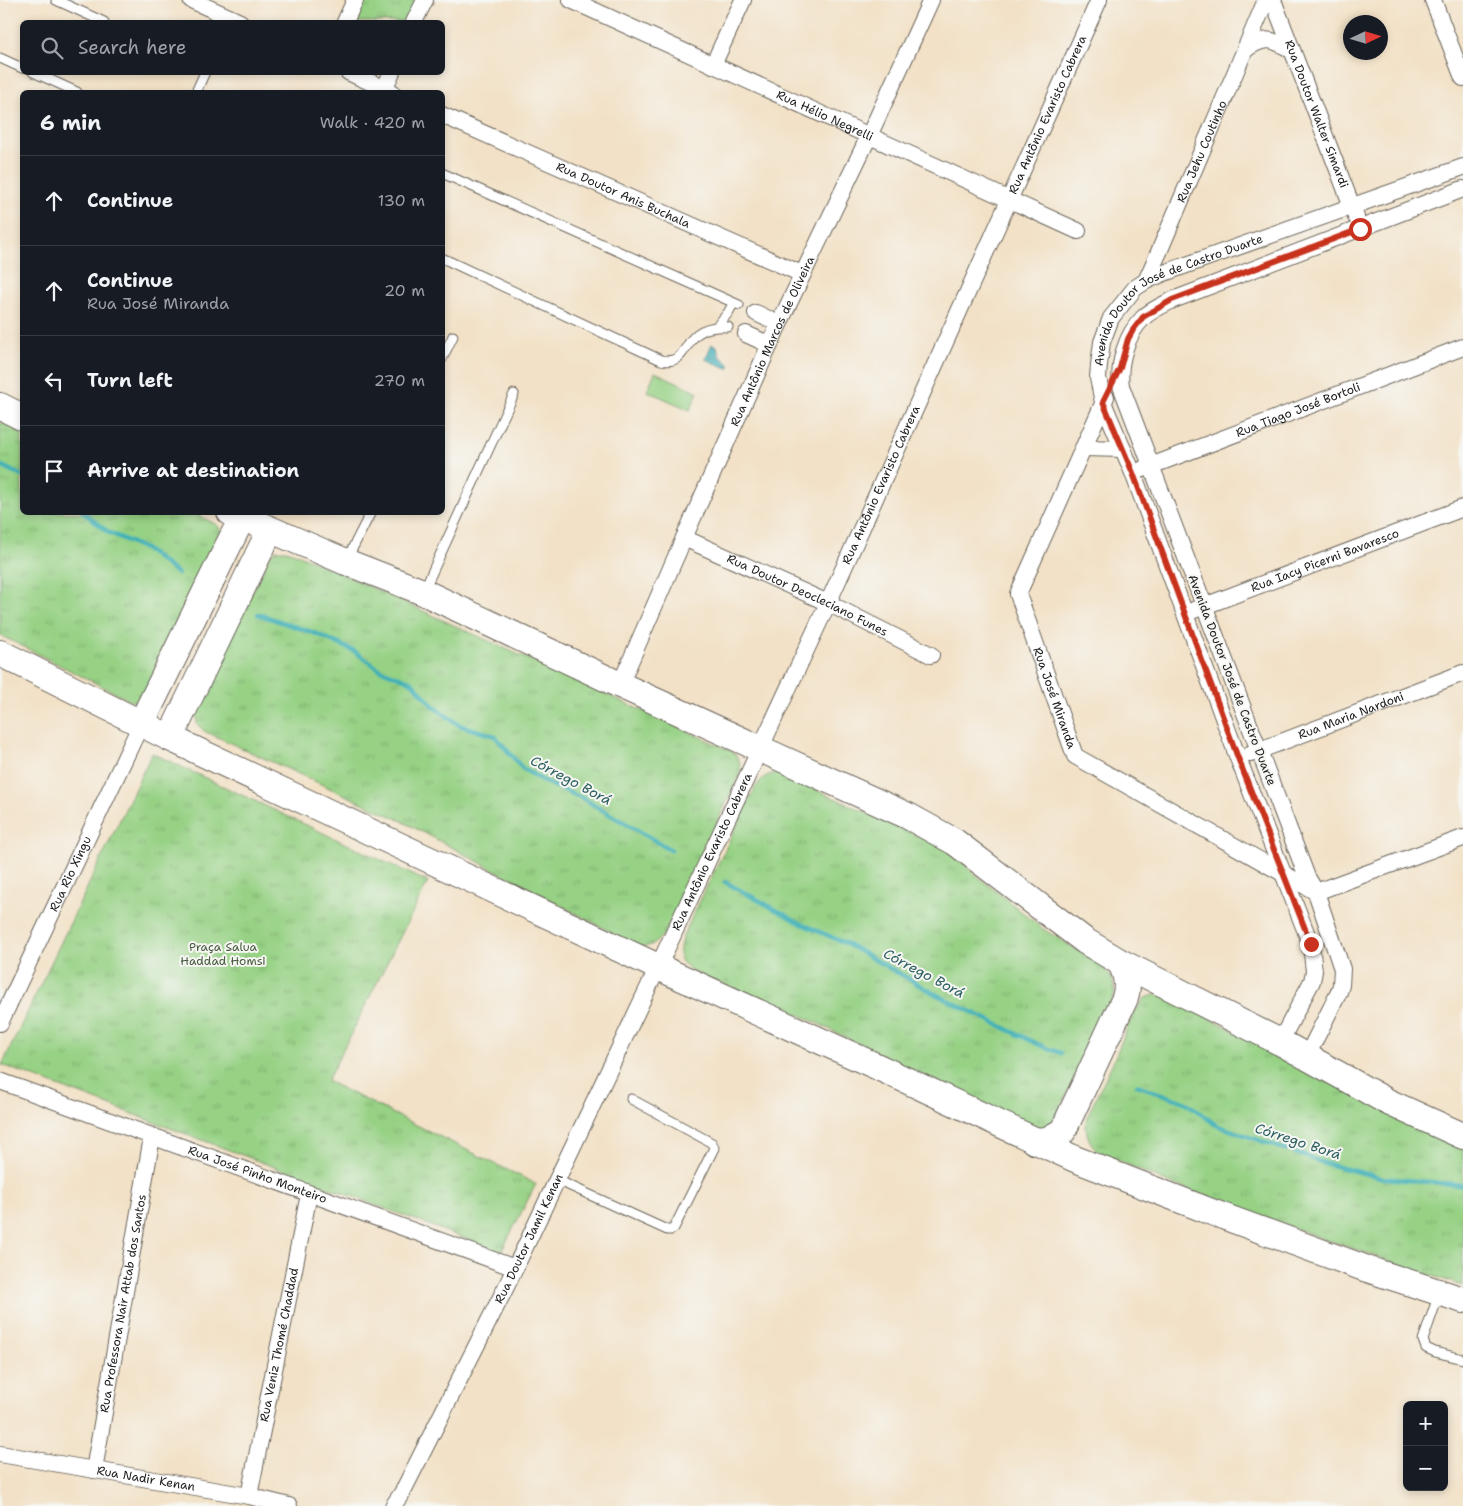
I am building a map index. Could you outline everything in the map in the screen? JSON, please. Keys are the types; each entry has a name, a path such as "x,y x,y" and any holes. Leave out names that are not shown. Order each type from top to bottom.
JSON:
{"main road":[{"path":"0,406 20,415"},
{"path":"142,724 222,557 239,515"},
{"path":"241,515 270,530 423,592 620,685 908,816 955,842 1085,941 1120,962 1307,1056 1388,1102 1463,1136"},
{"path":"170,738 270,530"},
{"path":"0,653 170,738 1034,1141 1209,1211 1367,1269 1451,1296"},
{"path":"1034,1141 1047,1140 1063,1131 1125,998 1127,980 1120,962"},
{"path":"1125,998 1140,987 1160,983"},
{"path":"1063,1131 1068,1149 1075,1159"}],"street":[{"path":"191,0 236,20"},
{"path":"346,20 355,0"},
{"path":"415,20 425,0"},
{"name":"Rua Hélio Negrelli","path":"571,0 1078,231"},
{"path":"713,65 744,0"},
{"name":"Rua Antônio Marcos de Oliveira","path":"620,685 779,324 869,136 931,0"},
{"name":"Rua Antônio Evaristo Cabrera","path":"658,967 828,603 1099,0"},
{"name":"Rua Jehu Coutinho","path":"1146,281 1266,0"},
{"name":"Rua Doutor Walter Simardi","path":"1272,0 1360,229"},
{"path":"1433,0 1463,78"},
{"path":"1245,50 1256,42 1268,40 1281,43 1292,50"},
{"path":"354,75 386,90"},
{"path":"388,90 391,75"},
{"name":"Rua Doutor Anis Buchala","path":"445,116 802,274"},
{"name":"Avenida Doutor José de Castro Duarte","path":"1280,1042 1312,981 1314,971 1311,944 1238,758 1133,473 1103,402 1098,378 1102,342 1111,318 1135,288 1146,281 1463,167"},
{"name":"Avenida Doutor José de Castro Duarte","path":"1307,1056 1341,985 1342,969 1316,892 1307,876 1121,386 1120,368 1128,339 1143,317 1172,300 1463,189"},
{"path":"1159,252 1172,300"},
{"path":"756,313 779,324"},
{"path":"746,334 770,345"},
{"name":"Rua Tiago José Bortoli","path":"1133,473 1463,346"},
{"name":"Rua José Miranda","path":"1120,368 1103,402 1018,594 1075,756 1316,892"},
{"path":"1083,448 1123,450"},
{"name":"Rua Iacy Picerni Bavaresco","path":"1186,614 1463,508"},
{"name":"Rua Doutor Deocleciano Funes","path":"684,538 828,603 931,654"},
{"name":"Rua Maria Nardoni","path":"1238,758 1463,673"},
{"name":"Rua Rio Xingu","path":"0,1023 142,724"},
{"path":"1316,892 1463,838"},
{"name":"Rua Doutor Jamil Kenan","path":"393,1506 402,1493 515,1268 658,967"},
{"path":"1314,971 1342,969"},
{"name":"Rua José Pinho Monteiro","path":"0,1081 515,1268"},
{"name":"Rua Professora Nair Attab dos Santos","path":"94,1470 152,1137"},
{"name":"Rua Veniz Thomé Chaddad","path":"248,1496 309,1194"},
{"name":"Rua Nadir Kenan","path":"0,1454 248,1496 289,1506"}],"lane":[{"path":"56,0 100,20"},
{"path":"0,58 20,67"},
{"path":"40,75 73,90"},
{"path":"197,90 204,75"},
{"path":"445,174 736,305 717,326"},
{"path":"445,259 667,362 676,359 702,330 717,326 728,328"},
{"path":"445,353 453,336"},
{"path":"423,592 514,394"},
{"path":"346,562 370,515"},
{"path":"557,1180 667,1230 674,1228 714,1148 712,1143 631,1099"},
{"path":"1451,1296 1423,1340 1426,1348 1463,1359"}],"green space":[{"path":"361,0 420,0 410,20 352,20"},
{"path":"655,372 698,392 690,410 647,391"},
{"path":"0,422 20,432 20,515 198,515 217,525 224,534 141,702 129,700 0,635"},
{"path":"277,550 295,553 731,751 737,757 740,763 738,778 664,934 655,943 649,946 637,946 400,820 204,731 197,724 196,712 270,555"},
{"name":"Praça Salua Haddad Homsi","path":"152,753 428,882 327,1081 536,1184 501,1252 2,1065"},
{"path":"779,773 949,850 971,871 1043,929 1100,964 1109,974 1115,993 1052,1125 1041,1130 897,1063 811,1020 698,974 683,963 680,956 682,938 755,788 765,777"},
{"path":"1155,995 1167,997 1463,1145 1463,1286 1316,1236 1164,1181 1099,1152 1092,1145 1088,1136 1086,1127 1087,1117 1133,1014 1145,998"}],"water":[{"path":"712,344 717,346 719,355 729,364 729,369 705,359"}],"waterway":[{"name":"Córrego Borá","path":"0,465 20,475"},
{"name":"Córrego Borá","path":"87,515 108,532 145,549 178,574"},
{"name":"Córrego Borá","path":"258,614 317,634 354,651 379,669 412,682 433,706 459,725 495,736 522,768 545,782 582,798 671,850"},
{"name":"Córrego Borá","path":"725,882 802,924 847,944 939,996 1044,1047 1061,1053"},
{"name":"Córrego Borá","path":"1137,1085 1187,1103 1216,1125 1327,1164 1383,1178 1463,1185"}],"route":[{"path":"1311,944 1238,758 1133,473 1103,402 1120,368 1128,339 1143,317 1172,300 1360,229"}]}
